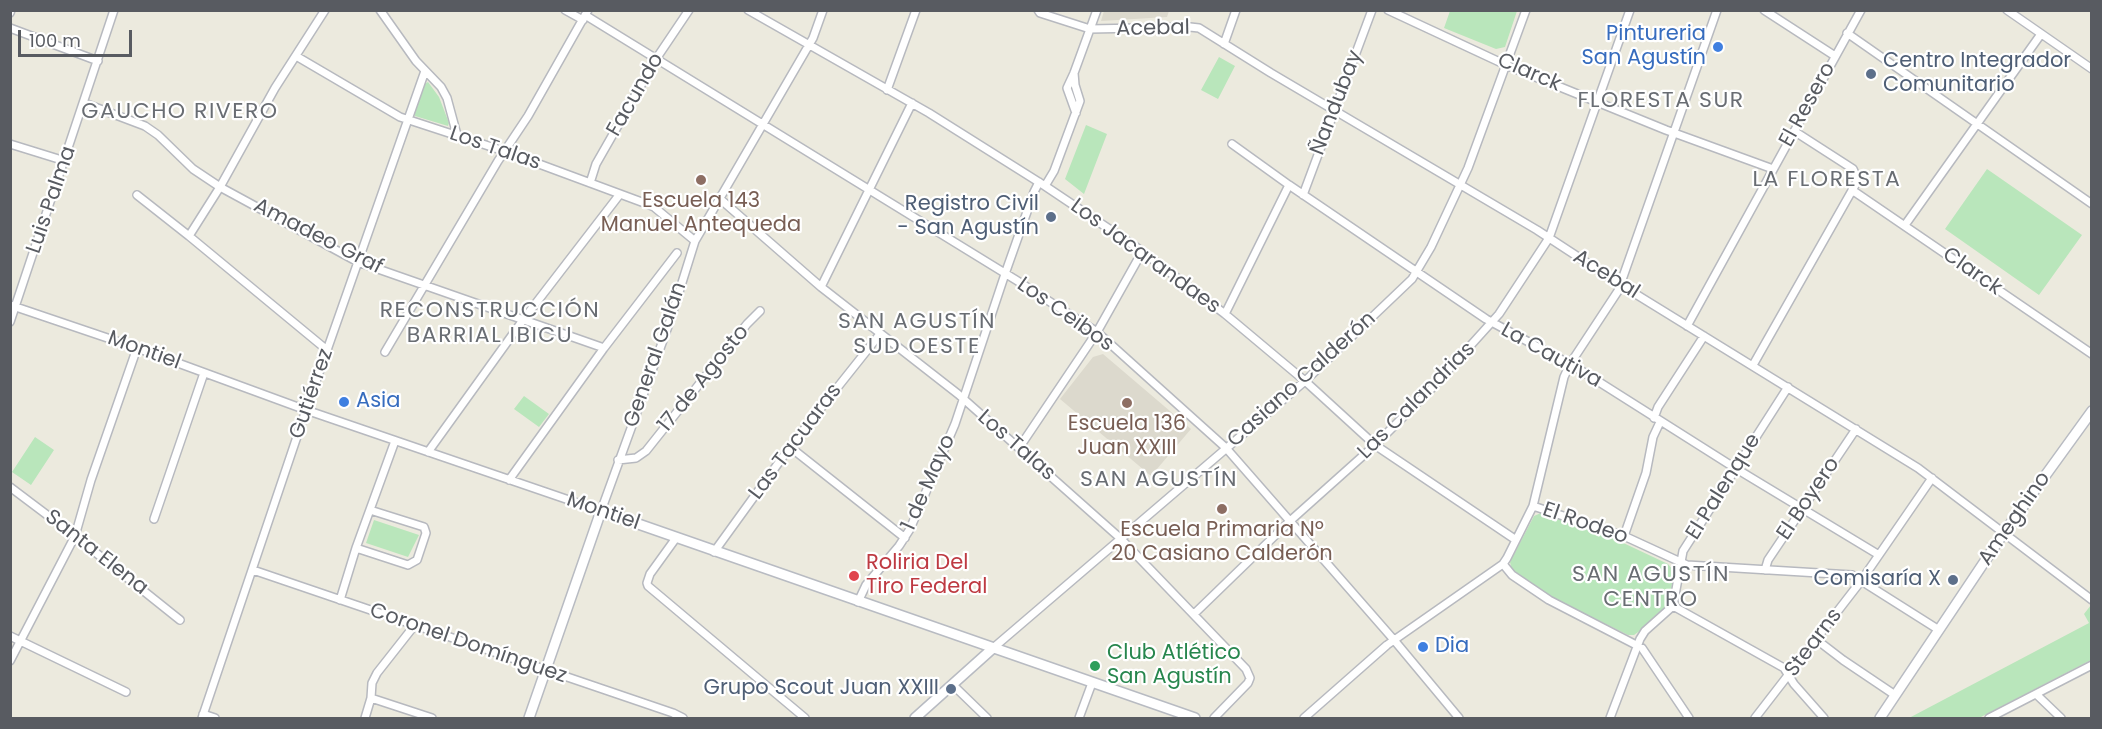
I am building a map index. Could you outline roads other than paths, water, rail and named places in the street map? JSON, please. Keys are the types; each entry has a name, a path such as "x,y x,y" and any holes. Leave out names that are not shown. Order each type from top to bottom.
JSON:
{"street":[{"name":"Luis Palma","path":"10,321 13,306 65,161 114,10"},
{"path":"189,236 325,10"},
{"path":"380,10 402,43 444,93 457,135"},
{"name":"Los Ceibos","path":"565,10 585,15 1097,332 1226,448 1459,718"},
{"name":"Facundo","path":"590,183 596,164 656,59 689,10"},
{"name":"Los Jacarandaes","path":"748,10 912,104 1042,184 1142,252 1225,315 1305,381 1375,445 1516,540"},
{"name":"General Galán","path":"529,718 618,460 670,321 695,241 809,46 823,10"},
{"path":"887,90 916,10"},
{"path":"1090,29 1097,10"},
{"path":"1224,44 1236,10"},
{"name":"Ñandubay","path":"1303,195 1372,10"},
{"name":"Clarck","path":"1388,10 1506,65 1673,133 1773,169"},
{"name":"Casiano Calderón","path":"915,718 1120,538 1305,381 1416,274 1460,185 1526,10"},
{"name":"Las Calandrias","path":"1194,614 1290,521 1375,445 1492,323 1549,238 1630,10"},
{"path":"1304,718 1394,640 1503,564 1533,506 1564,377 1621,285 1717,10"},
{"path":"1764,10 1834,56"},
{"name":"El Resero","path":"1688,326 1861,10"},
{"path":"2007,10 2091,69"},
{"name":"Acebal","path":"1037,11 1090,29 1195,27 1549,238 1621,285 1856,429 1932,478 2091,600"},
{"path":"385,352 504,151 528,116 585,15"},
{"path":"10,28 98,61"},
{"name":"1 de Mayo","path":"858,602 866,585 905,538 955,424 1034,192 1054,171 1076,113 1080,101 1074,73 1090,29"},
{"path":"1847,33 2091,204"},
{"path":"1905,225 2041,33"},
{"name":"Los Talas","path":"296,56 362,96 407,119 504,151 654,207 695,241"},
{"name":"Gutiérrez","path":"203,716 306,410 425,71"},
{"name":"Amadeo Graf","path":"84,103 146,126 193,169 220,187 358,262 604,348"},
{"path":"821,287 912,104"},
{"path":"1754,365 1858,180 1853,169 1794,131"},
{"path":"10,144 65,161"},
{"name":"La Cautiva","path":"1232,144 1416,274 1492,323 1570,364 1657,420 1879,555"},
{"path":"1225,315 1288,185"},
{"name":"Clarck","path":"1852,190 2091,354"},
{"path":"428,452 523,320 620,194"},
{"path":"137,195 327,350"},
{"name":"Los Talas","path":"719,198 821,287 963,400 1019,448 1120,538 1194,614 1246,669 1250,678 1245,688 1214,718"},
{"path":"1019,448 1097,332 1142,252"},
{"path":"509,480 604,348 677,253"},
{"name":"Montiel","path":"13,306 992,649 1196,718"},
{"name":"17 de Agosto","path":"618,460 636,458 646,451 747,324 760,311"},
{"name":"Las Tacuaras","path":"714,552 790,447 880,334"},
{"path":"1624,536 1646,472 1658,407 1704,336"},
{"path":"10,661 75,536 91,480 137,348"},
{"path":"154,519 204,373"},
{"name":"El Palenque","path":"1673,606 1683,551 1788,387"},
{"name":"Ameghino","path":"1880,718 2003,534 2091,411"},
{"name":"El Boyero","path":"1764,570 1768,560 1856,429"},
{"path":"340,600 356,548 395,441"},
{"path":"790,447 905,538"},
{"name":"Stearns","path":"1755,718 1861,581 1932,478"},
{"name":"Santa Elena","path":"10,487 180,621"},
{"name":"El Rodeo","path":"1533,506 1624,536 1687,565 1852,575 1939,630"},
{"path":"356,548 408,565 417,560 426,533 424,528 370,510"},
{"path":"676,538 650,574 648,586 805,718"},
{"path":"1503,564 1512,575 1549,600 1637,644 1646,653 1689,718"},
{"name":"Coronel Domínguez","path":"252,570 683,718"},
{"path":"1610,718 1637,644 1645,631 1673,606 1784,668 1824,718"},
{"path":"365,718 371,698 372,683 377,673 414,626"},
{"path":"10,636 126,692"},
{"path":"1817,639 1843,660 1895,695"},
{"path":"1989,718 2091,666"},
{"path":"1079,718 1092,683"},
{"path":"953,685 987,718"},
{"path":"2037,695 2061,718"},
{"path":"371,698 432,718"},
{"path":"203,716 215,718"}],"place":[{"name":"Pintureria San Agustín","path":"1718,47"},
{"name":"Centro Integrador Comunitario","path":"1871,74"},
{"name":"Escuela 143 Manuel Antequeda","path":"701,180"},
{"name":"Registro Civil - San Agustín","path":"1051,217"},
{"name":"Asia","path":"344,402"},
{"name":"Escuela 136 Juan XXIII","path":"1127,403"},
{"name":"Escuela Primaria Nº 20 Casiano Calderón","path":"1222,509"},
{"name":"Roliria Del Tiro Federal","path":"854,576"},
{"name":"Comisaría X","path":"1953,580"},
{"name":"Dia","path":"1423,647"},
{"name":"Club Atlético San Agustín","path":"1095,666"},
{"name":"Grupo Scout Juan XXIII","path":"951,689"}],"district":[{"name":"FLORESTA SUR","path":"1661,101"},
{"name":"GAUCHO RIVERO","path":"180,112"},
{"name":"LA FLORESTA","path":"1827,180"},
{"name":"RECONSTRUCCIÓN BARRIAL IBICU","path":"490,324"},
{"name":"SAN AGUSTÍN SUD OESTE","path":"917,334"},
{"name":"SAN AGUSTÍN","path":"1159,480"},
{"name":"SAN AGUSTÍN CENTRO","path":"1651,588"}]}
